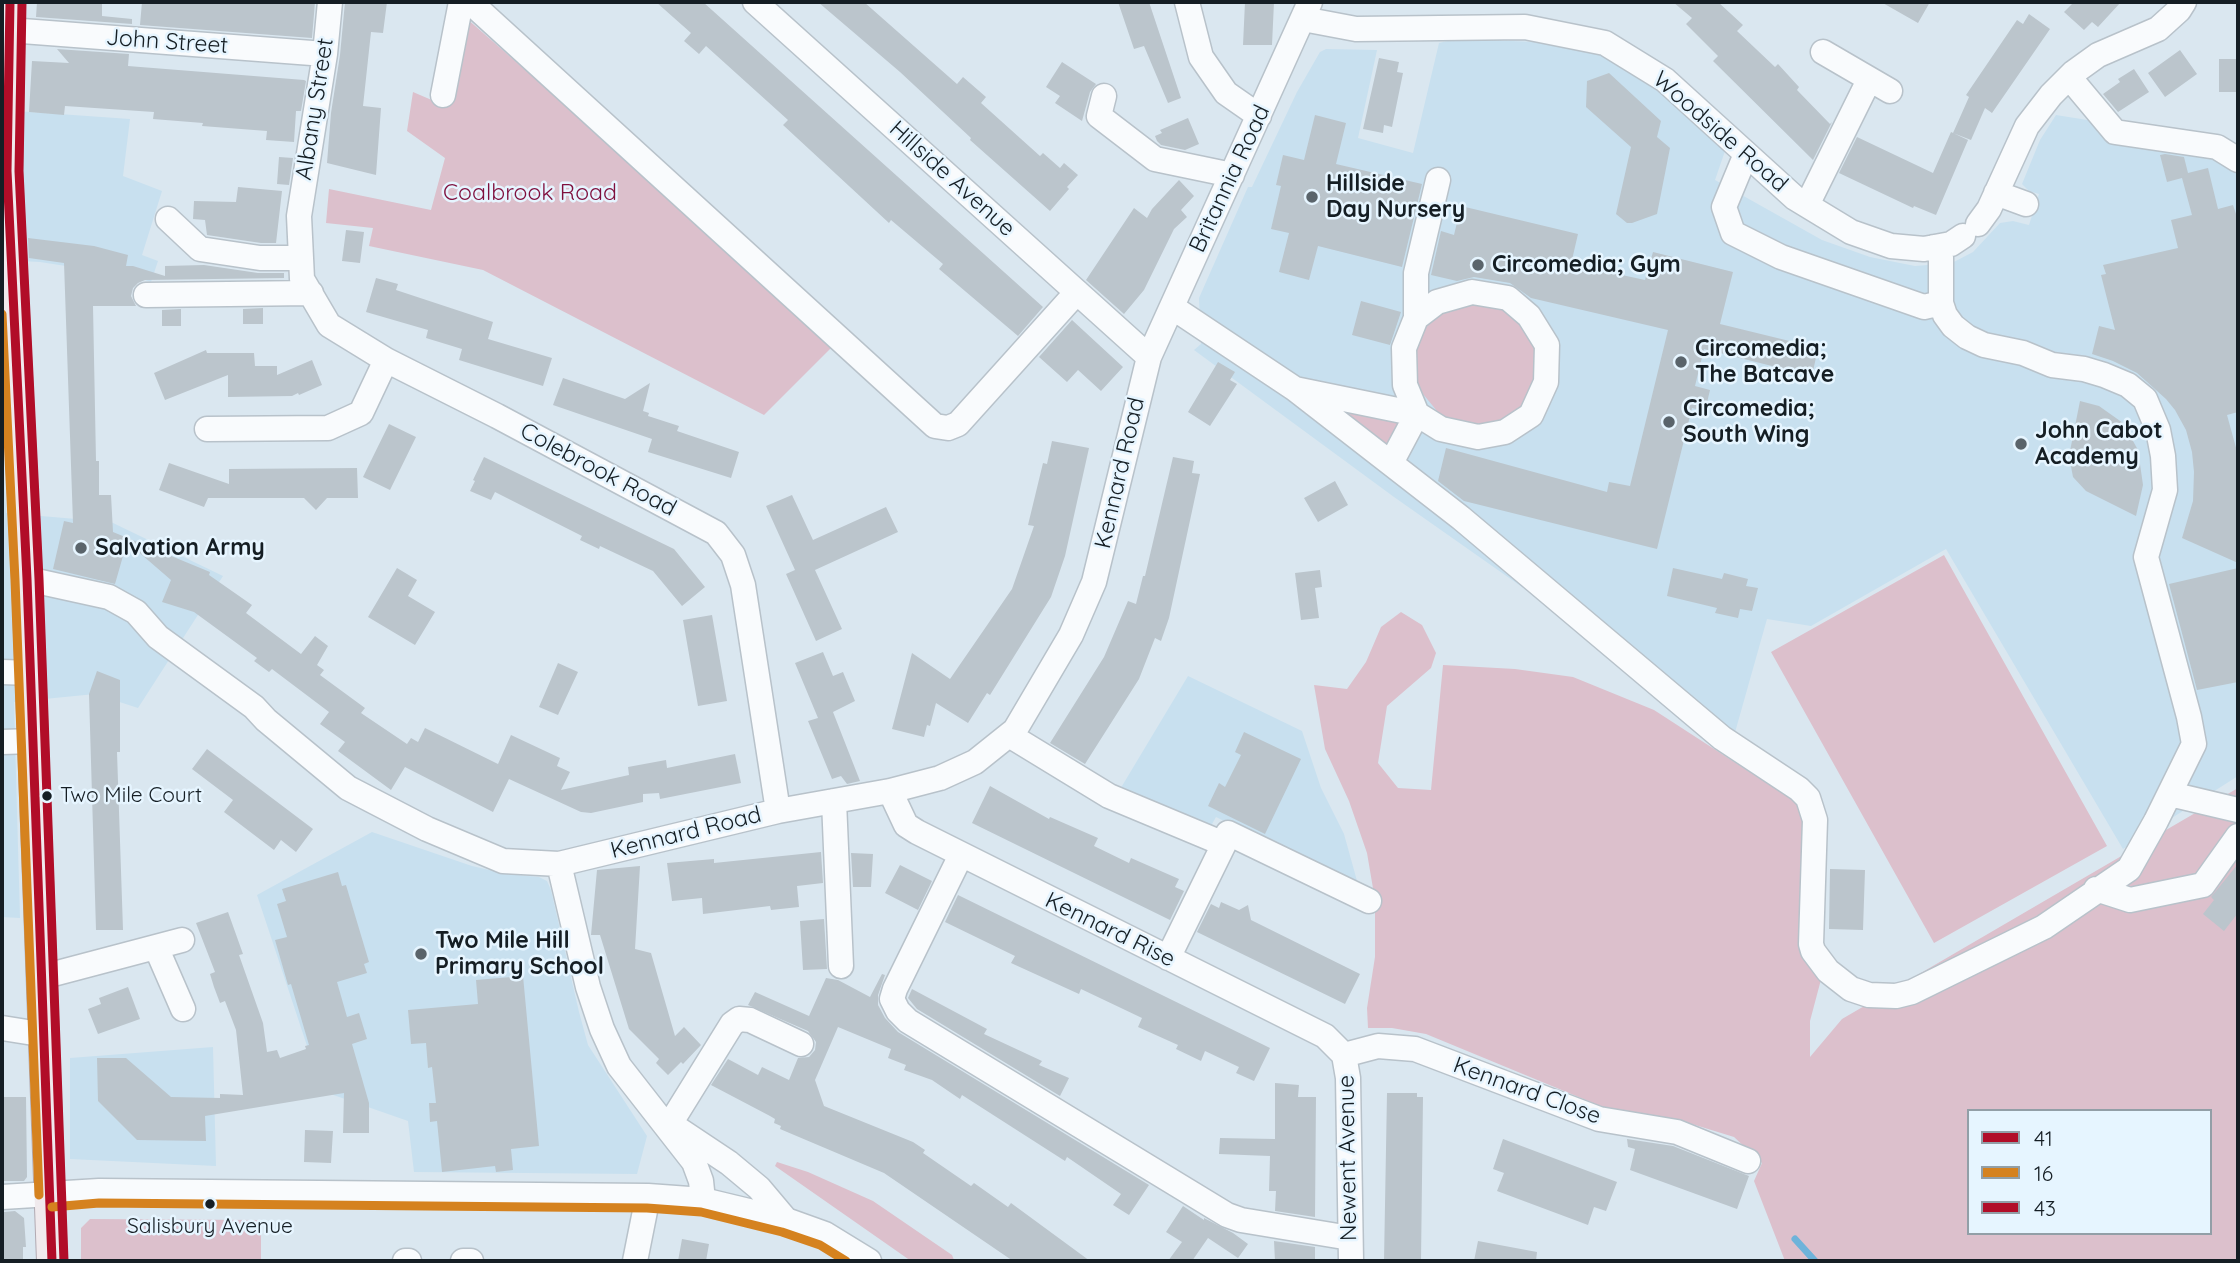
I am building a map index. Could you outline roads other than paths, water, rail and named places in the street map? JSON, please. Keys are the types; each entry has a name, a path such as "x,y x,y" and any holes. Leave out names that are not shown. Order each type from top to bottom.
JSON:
{"main road":[{"path":"9,16 5,171 9,360 27,579 16,672 33,741 46,1035 52,1261"}],"street":[{"name":"Albany Street","path":"299,216 330,2"},
{"path":"443,95 461,2"},
{"path":"470,2 934,426 948,428 958,424 1077,292"},
{"name":"Hillside Avenue","path":"755,2 1149,357"},
{"path":"1187,2 1201,57 1226,93 1259,116"},
{"name":"Woodside Road","path":"1306,10 1356,29 1525,27 1605,43 1665,80 1795,198 1851,232 1891,246 1924,249 1951,244 1970,230 1989,209 2027,127 2051,95 2069,77 2098,55 2158,29 2184,2"},
{"name":"Britannia Road","path":"1149,357 1306,10"},
{"name":"John Street","path":"9,16 324,54"},
{"path":"1807,205 1880,86 1823,52"},
{"path":"2069,77 2115,132 2217,147 2238,160"},
{"path":"1104,96 1099,116 1155,159 1232,175"},
{"path":"1746,154 1724,207 1733,233 1781,257 1924,307 1941,303"},
{"path":"1417,414 1405,385 1404,348 1416,318 1416,273 1438,180"},
{"path":"1996,193 2026,204"},
{"name":"Colebrook Road","path":"299,216 302,279 329,325 386,360 716,533 733,555 743,585 778,811"},
{"path":"169,219 200,248 260,258 301,258"},
{"path":"1172,307 1295,390 1391,463 1461,517 1723,738 1799,789 1808,798 1815,820 1811,944 1813,951 1828,971 1851,989 1886,997 1912,992 2044,927 2129,869 2194,744 2146,557 2165,490 2158,430 2145,399 2128,385 2104,375 2084,369 2052,365 2024,353 1984,345 1967,338 1945,315 1941,303 1941,257 1934,247"},
{"path":"1295,390 1417,414 1441,429 1478,437 1505,432 1531,415 1546,382 1547,345 1529,316 1508,298 1472,292 1437,302 1416,318"},
{"path":"146,295 311,293"},
{"name":"Kennard Road","path":"27,579 109,597 136,612 158,638 254,707 348,788 428,829 503,861 559,864 778,811 890,791 940,778 975,762 1015,730 1071,635 1094,582 1149,357"},
{"path":"207,429 328,428 361,413 386,360"},
{"path":"1391,463 1417,414"},
{"path":"1009,735 1109,796 1224,844"},
{"path":"2,742 33,741"},
{"name":"Kennard Rise","path":"890,791 906,825 1325,1036 1344,1055"},
{"path":"2169,794 2238,810"},
{"path":"834,801 842,966"},
{"path":"1168,958 1228,833 1369,901"},
{"path":"2096,889 2130,901 2203,885 2238,836"},
{"path":"961,855 895,989 892,999 898,1011 908,1021 1227,1215 1350,1249"},
{"path":"559,864 591,998 602,1029 619,1066 666,1121 694,1162 701,1181 703,1200"},
{"path":"42,976 181,940"},
{"path":"156,947 183,1009"},
{"path":"666,1121 732,1024 739,1019 750,1020 801,1044"},
{"path":"2,1028 46,1035"},
{"name":"Kennard Close","path":"1344,1055 1378,1046 1415,1049 1599,1119 1677,1132 1748,1161"},
{"name":"Newent Avenue","path":"1344,1055 1348,1078 1350,1249"},
{"path":"666,1121 729,1163 759,1188 786,1220"},
{"path":"2,1197 99,1191 648,1196 703,1200 786,1220 825,1234 869,1261"},
{"path":"635,1261 648,1196"},
{"path":"463,1261 471,1261"}],"waterway":[{"path":"1795,1239 1815,1261"}],"place":[{"name":"Hillside Day Nursery","path":"1312,197"},
{"name":"Circomedia; Gym","path":"1478,265"},
{"name":"Circomedia; The Batcave","path":"1681,362"},
{"name":"Circomedia; South Wing","path":"1669,422"},
{"name":"John Cabot Academy","path":"2021,444"},
{"name":"Salvation Army","path":"81,548"},
{"name":"Two Mile Court","path":"47,796"},
{"name":"Two Mile Hill Primary School","path":"421,954"},
{"name":"Salisbury Avenue","path":"210,1204"}],"park label":[{"name":"Coalbrook Road","path":"530,193"}]}
